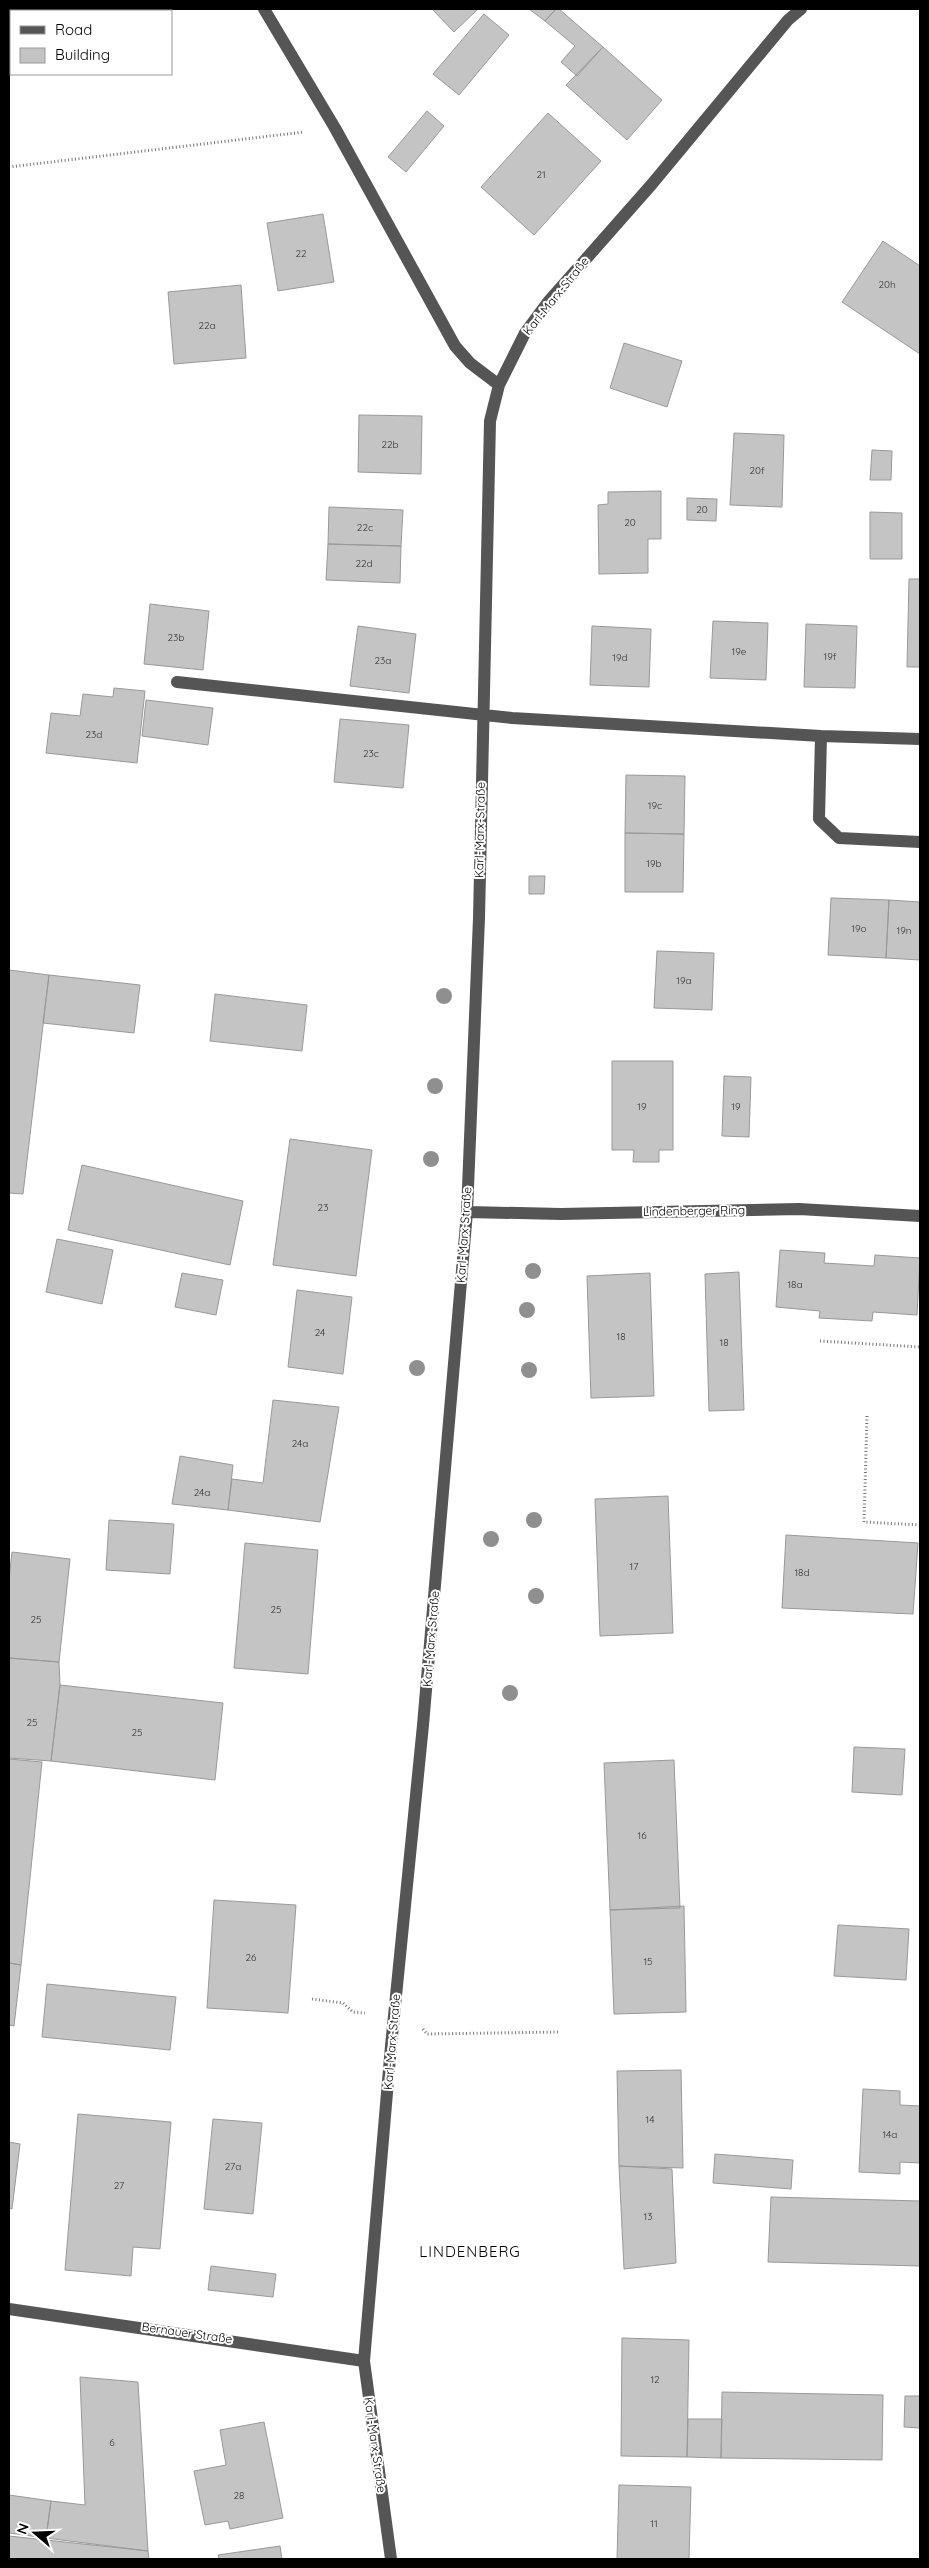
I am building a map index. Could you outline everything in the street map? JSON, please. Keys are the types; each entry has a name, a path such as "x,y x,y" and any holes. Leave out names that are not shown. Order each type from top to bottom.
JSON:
{"street":[{"path":"264,9 335,128 454,346 470,363 499,385"},
{"name":"Karl-Marx-Straße","path":"390,2559 364,2360 394,2015 426,1687 467,1212 479,918 490,421 499,385 525,333 548,302 652,184 788,20 801,9"},
{"path":"177,682 482,715 821,736 920,739"},
{"path":"821,736 819,819 839,838 920,842"},
{"name":"Lindenberger Ring","path":"467,1212 561,1214 799,1208 920,1216"},
{"name":"Bernauer Straße","path":"9,2309 364,2360"}],"path":[{"path":"9,167 335,128"},
{"path":"820,1341 920,1348"},
{"path":"867,1416 864,1522 920,1525"},
{"path":"312,1999 343,2003 353,2012 414,2018 426,2034 560,2032"}],"building":[{"path":"432,9 478,9 454,32"},
{"path":"529,9 556,9 545,21"},
{"path":"556,9 559,9 603,47 577,76 561,62 575,46 545,21"},
{"path":"484,14 509,35 459,95 433,74"},
{"path":"603,47 662,100 627,140 566,85"},
{"path":"427,111 444,126 406,172 388,157"},
{"path":"548,113 601,161 534,235 481,187"},
{"path":"323,214 334,282 278,291 267,223"},
{"path":"883,241 920,266 920,354 842,302"},
{"path":"241,285 246,358 174,364 168,292"},
{"path":"624,343 682,361 667,407 610,388"},
{"path":"359,415 422,416 421,474 358,472"},
{"path":"734,433 784,435 782,507 730,505"},
{"path":"872,450 892,451 891,480 870,480"},
{"path":"661,491 661,539 648,539 648,573 599,574 598,505 608,504 608,492"},
{"path":"687,498 717,499 716,521 687,520"},
{"path":"329,507 403,510 401,546 328,544"},
{"path":"870,512 902,513 902,559 870,559"},
{"path":"328,544 401,546 400,583 326,580"},
{"path":"909,579 920,579 920,667 907,667"},
{"path":"150,604 209,611 203,670 144,664"},
{"path":"713,621 768,623 766,680 710,678"},
{"path":"806,624 857,626 855,688 804,687"},
{"path":"358,626 416,634 409,693 350,686"},
{"path":"592,626 651,629 649,687 590,685"},
{"path":"114,688 145,691 137,763 46,753 51,713 80,716 83,694 113,697"},
{"path":"146,700 213,708 208,745 142,736"},
{"path":"340,719 409,725 403,788 334,782"},
{"path":"626,775 685,776 684,834 625,833"},
{"path":"625,833 684,834 683,892 625,892"},
{"path":"529,876 545,876 544,894 529,894"},
{"path":"831,898 889,900 886,958 828,955"},
{"path":"889,900 920,902 920,960 886,958"},
{"path":"657,951 714,953 712,1010 654,1008"},
{"path":"9,970 49,975 23,1194 9,1193"},
{"path":"49,975 140,985 134,1033 43,1023"},
{"path":"215,994 307,1005 302,1051 210,1041"},
{"path":"612,1061 673,1061 673,1150 659,1150 659,1162 633,1162 634,1150 612,1150"},
{"path":"724,1076 751,1077 749,1137 722,1136"},
{"path":"290,1139 372,1150 356,1276 273,1265"},
{"path":"82,1165 243,1201 230,1265 68,1230"},
{"path":"57,1239 113,1250 102,1304 46,1292"},
{"path":"780,1250 825,1253 824,1263 874,1266 875,1255 920,1258 917,1315 873,1312 872,1321 819,1318 820,1311 776,1307"},
{"path":"739,1272 744,1410 709,1411 705,1274"},
{"path":"182,1273 223,1280 216,1315 175,1307"},
{"path":"650,1273 654,1396 591,1398 587,1276"},
{"path":"297,1290 352,1297 343,1374 288,1367"},
{"path":"273,1400 339,1407 320,1522 228,1510 232,1479 263,1483"},
{"path":"180,1456 233,1465 228,1510 172,1504"},
{"path":"668,1496 673,1633 600,1636 595,1499"},
{"path":"109,1520 174,1524 170,1574 106,1570"},
{"path":"786,1535 918,1543 913,1614 782,1608"},
{"path":"245,1543 318,1550 308,1674 234,1668"},
{"path":"12,1552 70,1559 59,1662 9,1658 9,1580"},
{"path":"9,1658 59,1662 60,1685 51,1761 9,1758"},
{"path":"60,1685 223,1703 215,1780 51,1761"},
{"path":"854,1747 905,1749 902,1795 852,1792"},
{"path":"9,1759 42,1762 21,1965 9,1963"},
{"path":"674,1760 680,1908 610,1910 604,1763"},
{"path":"214,1900 296,1905 288,2013 207,2008"},
{"path":"684,1906 686,2012 614,2014 610,1910"},
{"path":"838,1925 909,1929 906,1980 834,1976"},
{"path":"9,1963 21,1965 14,2026 9,2025"},
{"path":"47,1984 176,1997 170,2050 42,2037"},
{"path":"681,2070 683,2168 619,2166 617,2071"},
{"path":"863,2089 900,2091 900,2105 920,2106 920,2163 900,2162 900,2174 859,2172"},
{"path":"78,2114 171,2122 160,2249 133,2247 131,2276 65,2270"},
{"path":"213,2119 262,2123 253,2214 204,2209"},
{"path":"9,2142 20,2144 12,2209 9,2208"},
{"path":"715,2154 793,2160 791,2189 713,2183"},
{"path":"619,2166 672,2169 676,2263 624,2269"},
{"path":"771,2197 920,2201 920,2266 768,2262"},
{"path":"211,2266 276,2274 273,2297 208,2290"},
{"path":"622,2338 689,2340 687,2457 621,2456"},
{"path":"80,2377 138,2382 148,2551 46,2538 51,2501 85,2505"},
{"path":"722,2392 883,2395 882,2460 721,2458"},
{"path":"905,2396 920,2396 920,2428 904,2427"},
{"path":"688,2419 722,2419 721,2458 687,2457"},
{"path":"264,2422 283,2518 230,2529 228,2521 205,2525 194,2471 226,2465 220,2430"},
{"path":"619,2485 691,2487 689,2559 617,2559"},
{"path":"9,2495 51,2501 46,2538 9,2533"},
{"path":"9,2536 148,2551 149,2559 9,2559"},
{"path":"280,2546 282,2559 219,2559 218,2555"}],"district":[{"name":"LINDENBERG","path":"470,2252"}]}
